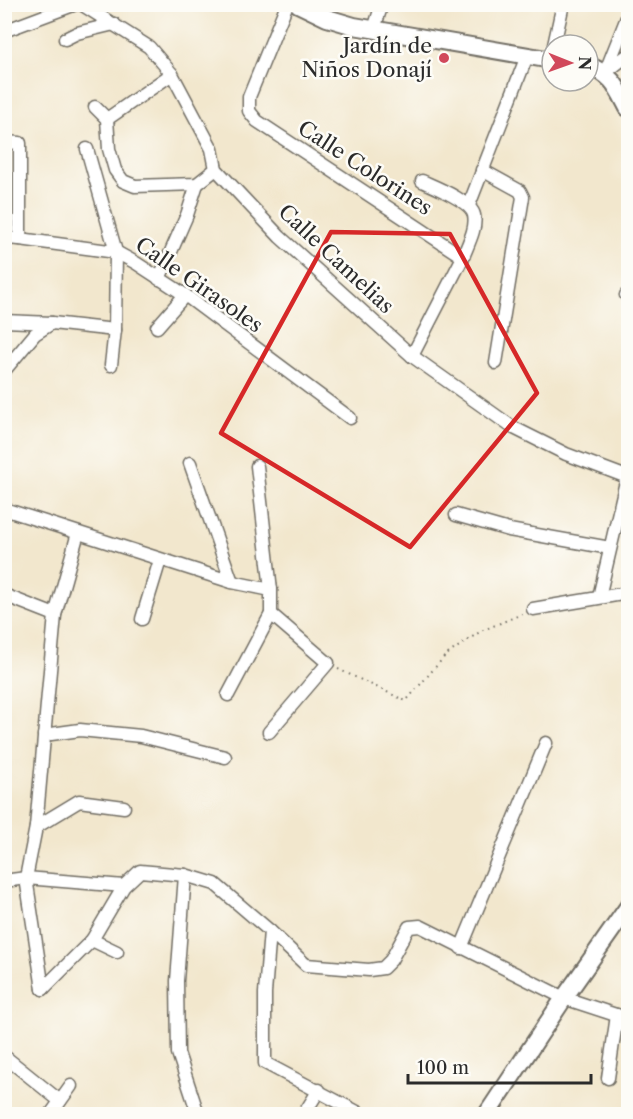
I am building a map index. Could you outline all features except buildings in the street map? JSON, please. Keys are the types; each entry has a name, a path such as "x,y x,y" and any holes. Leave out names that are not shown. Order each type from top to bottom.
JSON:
{"main road":[{"path":"298,4 327,18 374,30 527,56 540,55"},
{"path":"600,71 616,85 628,108"},
{"path":"487,1114 628,907"}],"street":[{"path":"4,31 76,4"},
{"name":"Calle Camelias","path":"81,4 149,47 172,74 212,149 216,169 280,237 412,356 512,427 566,454 628,475"},
{"name":"Calle Colorines","path":"287,4 249,97 249,111 257,121 463,256"},
{"path":"374,30 382,4"},
{"path":"557,33 563,4"},
{"path":"605,73 628,15"},
{"path":"65,39 77,33 114,24"},
{"path":"605,73 628,55"},
{"path":"468,205 527,56"},
{"path":"107,119 172,74"},
{"path":"95,107 107,119 109,149 115,170 123,181 135,186 196,184 216,169"},
{"path":"4,142 20,143 20,238"},
{"path":"87,149 116,252 115,330 111,365"},
{"path":"482,170 520,191 523,196 496,363"},
{"path":"412,356 463,256 472,234 474,215 468,205 422,181"},
{"path":"159,279 187,215 196,184"},
{"name":"Calle Girasoles","path":"4,238 20,238 116,252 185,295 350,418"},
{"path":"157,327 185,295"},
{"path":"4,321 52,323 115,330"},
{"path":"4,371 35,334 52,323"},
{"path":"190,463 232,582"},
{"path":"228,695 271,614 271,590 257,466"},
{"path":"599,597 628,475"},
{"path":"4,509 232,582 271,590"},
{"path":"456,515 509,530 610,548"},
{"path":"78,533 55,615 36,827 26,878 43,989 92,940 124,886 140,871 185,875 215,884 306,965 369,970 382,968 391,960 409,927 414,925 564,998 623,1017 608,1078"},
{"path":"142,619 160,560"},
{"path":"533,609 628,593"},
{"path":"4,595 55,615"},
{"path":"269,732 328,663 271,614"},
{"path":"44,735 80,730 141,736 225,757"},
{"path":"461,948 546,743"},
{"path":"36,827 80,801 123,807"},
{"path":"185,875 177,981 178,1053 198,1114"},
{"path":"4,881 26,878 124,886"},
{"path":"270,931 265,993 265,1063 361,1114"},
{"path":"92,940 117,951"},
{"path":"4,1056 60,1101"},
{"path":"51,1114 71,1086"},
{"path":"304,1114 319,1090"}],"path":[{"path":"328,663 406,701 446,656 481,631 533,609"}],"highlighted area":[{"path":"331,232 450,234 537,393 410,547 221,433"}],"place":[{"name":"Jardín de Niños Donají","path":"444,58"}]}
